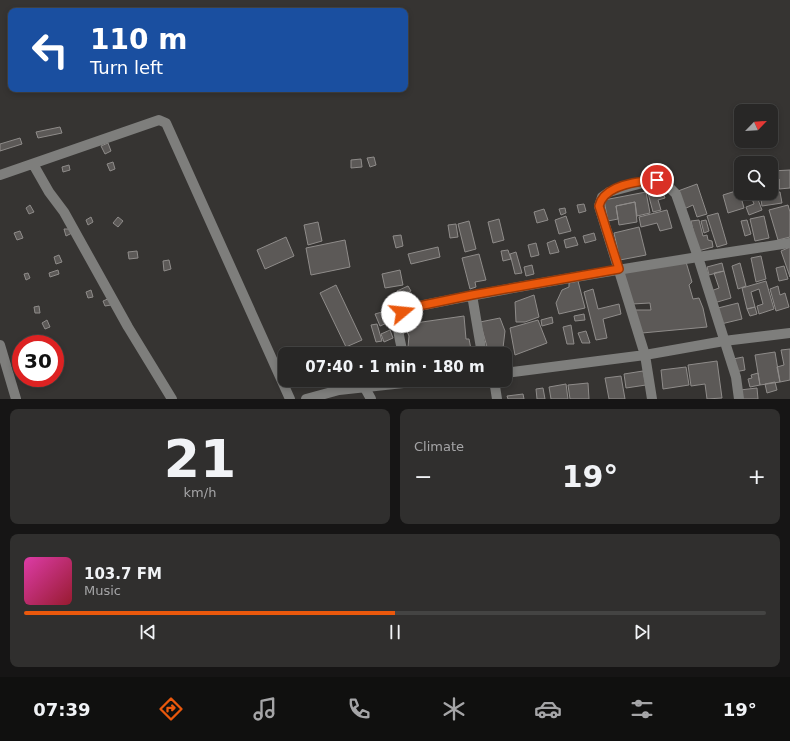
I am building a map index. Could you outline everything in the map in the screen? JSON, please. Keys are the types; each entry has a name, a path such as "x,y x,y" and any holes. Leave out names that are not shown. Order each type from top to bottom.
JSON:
{"street":[{"path":"0,175 159,120 166,122 290,399"},
{"path":"33,164 49,192 64,212 128,327 172,399"},
{"path":"652,399 645,355 599,206 602,197 609,192 650,181 663,181 676,194 698,257 736,377 739,399"},
{"path":"402,347 398,322 402,312 409,308 472,295 619,269 790,243"},
{"path":"472,295 481,347"},
{"path":"512,372 645,355 724,341 790,333"},
{"path":"0,345 16,399"},
{"path":"306,399 339,390 371,387"},
{"path":"495,387 497,399"},
{"path":"365,388 371,399"}],"building":[{"path":"60,127 62,133 38,138 36,132"},
{"path":"20,138 22,144 0,151 0,144"},
{"path":"108,143 111,151 105,154 101,146"},
{"path":"374,157 376,165 370,167 367,158"},
{"path":"361,159 362,167 351,168 351,160"},
{"path":"113,162 115,169 110,171 107,164"},
{"path":"69,165 70,170 63,172 62,167"},
{"path":"790,170 790,188 779,189 778,171"},
{"path":"697,184 707,214 697,217 693,205 684,209 678,191"},
{"path":"662,189 665,198 658,200 661,210 653,212 648,193"},
{"path":"646,192 650,213 637,216 635,202 616,206 618,219 608,221 604,200"},
{"path":"734,192 734,200 742,200 744,208 728,213 723,195"},
{"path":"778,192 780,192 782,203 762,206 761,200 778,200"},
{"path":"752,200 758,200 762,210 749,215 746,207 754,204"},
{"path":"635,202 637,222 619,225 616,206"},
{"path":"584,204 586,211 579,213 577,205"},
{"path":"30,205 34,212 29,214 26,208"},
{"path":"788,205 790,212 790,237 778,240 769,210"},
{"path":"565,208 566,213 561,215 559,209"},
{"path":"544,209 548,220 537,223 534,212"},
{"path":"667,210 672,228 660,231 657,223 641,227 639,217"},
{"path":"718,213 727,244 717,247 707,216"},
{"path":"566,216 571,231 559,234 555,220"},
{"path":"764,216 769,238 755,241 750,219"},
{"path":"91,217 93,222 88,225 86,220"},
{"path":"118,217 123,221 118,227 113,223"},
{"path":"499,219 504,240 493,243 488,222"},
{"path":"699,220 703,236 707,235 708,240 712,241 713,247 698,251 691,221"},
{"path":"706,220 709,231 704,233 701,221"},
{"path":"747,220 751,234 745,236 741,221"},
{"path":"469,221 476,249 465,252 458,224"},
{"path":"318,222 322,241 308,245 304,225"},
{"path":"456,224 458,237 450,238 448,225"},
{"path":"639,227 646,255 620,260 614,233"},
{"path":"64,229 70,229 72,233 66,236"},
{"path":"20,231 23,238 17,240 14,233"},
{"path":"594,233 596,240 585,243 583,236"},
{"path":"401,235 403,246 396,248 393,236"},
{"path":"286,237 294,256 265,269 257,250"},
{"path":"575,237 578,245 566,248 564,240"},
{"path":"345,240 350,267 311,275 306,248"},
{"path":"555,240 559,252 550,254 547,243"},
{"path":"536,243 539,255 531,257 528,245"},
{"path":"438,247 440,257 411,264 408,254"},
{"path":"790,247 790,277 781,251"},
{"path":"508,250 511,259 503,261 501,251"},
{"path":"137,251 138,258 129,259 128,252"},
{"path":"516,252 522,273 515,274 510,254"},
{"path":"479,254 486,280 475,282 476,287 470,289 462,258"},
{"path":"59,255 62,262 56,264 54,257"},
{"path":"761,256 766,279 756,282 751,258"},
{"path":"169,260 171,269 164,271 163,261"},
{"path":"686,262 692,282 689,285 693,299 699,298 707,327 642,333 634,310 651,310 650,303 632,304 623,273"},
{"path":"722,263 724,271 709,275 707,267"},
{"path":"740,263 746,286 738,289 732,266"},
{"path":"532,265 534,274 526,276 524,267"},
{"path":"784,266 788,279 779,281 776,268"},
{"path":"58,270 59,274 50,277 49,273"},
{"path":"400,270 403,285 385,288 382,274"},
{"path":"724,271 731,298 714,303 711,291 719,288 714,273"},
{"path":"28,273 30,278 26,280 24,274"},
{"path":"578,281 585,308 559,314 556,303 562,290 569,287 569,283"},
{"path":"766,281 774,309 759,314 757,306 763,304 759,289 751,292 755,307 747,309 742,288"},
{"path":"336,285 362,340 346,347 320,293"},
{"path":"408,286 411,291 400,297 397,291"},
{"path":"778,286 780,295 785,293 789,307 776,311 770,289"},
{"path":"593,289 598,309 619,304 621,314 603,319 607,338 596,340 584,292"},
{"path":"91,290 93,297 88,298 86,292"},
{"path":"534,295 539,317 525,322 516,322 515,302"},
{"path":"110,298 111,305 105,306 103,301"},
{"path":"738,303 742,319 721,324 718,308"},
{"path":"39,306 40,313 35,313 34,307"},
{"path":"755,307 757,314 750,316 747,309"},
{"path":"382,312 387,323 380,326 375,314"},
{"path":"584,314 585,320 575,321 574,316"},
{"path":"464,316 466,339 469,339 471,347 408,347 409,336 406,329 422,322"},
{"path":"552,317 553,323 542,326 541,320"},
{"path":"500,318 505,331 503,347 487,347 480,322"},
{"path":"47,320 50,327 45,329 42,323"},
{"path":"538,320 547,343 515,355 510,328"},
{"path":"377,324 382,341 376,342 371,325"},
{"path":"571,325 574,344 567,344 563,327"},
{"path":"390,330 393,338 384,342 381,334"},
{"path":"586,331 590,343 582,343 578,333"},
{"path":"790,349 790,380 780,382 777,367 784,365 781,350"},
{"path":"775,352 780,382 760,385 755,355"},
{"path":"743,357 745,370 735,372 733,359"},
{"path":"717,361 722,398 707,399 705,384 691,386 688,365"},
{"path":"686,367 689,385 663,389 661,370"},
{"path":"643,371 646,385 626,388 624,374"},
{"path":"758,373 760,385 750,387 748,379 752,378 751,375"},
{"path":"621,376 625,399 609,399 605,378"},
{"path":"775,382 777,390 767,393 765,384"},
{"path":"588,383 589,399 570,399 568,385"},
{"path":"566,384 568,399 551,399 549,387"},
{"path":"543,388 545,399 537,399 536,389"},
{"path":"757,388 758,399 741,399 740,390"},
{"path":"523,394 524,399 508,399 507,396"}],"route":[{"path":"402,312 409,308 472,295 619,269 599,206 602,197 619,188 657,180"}]}
